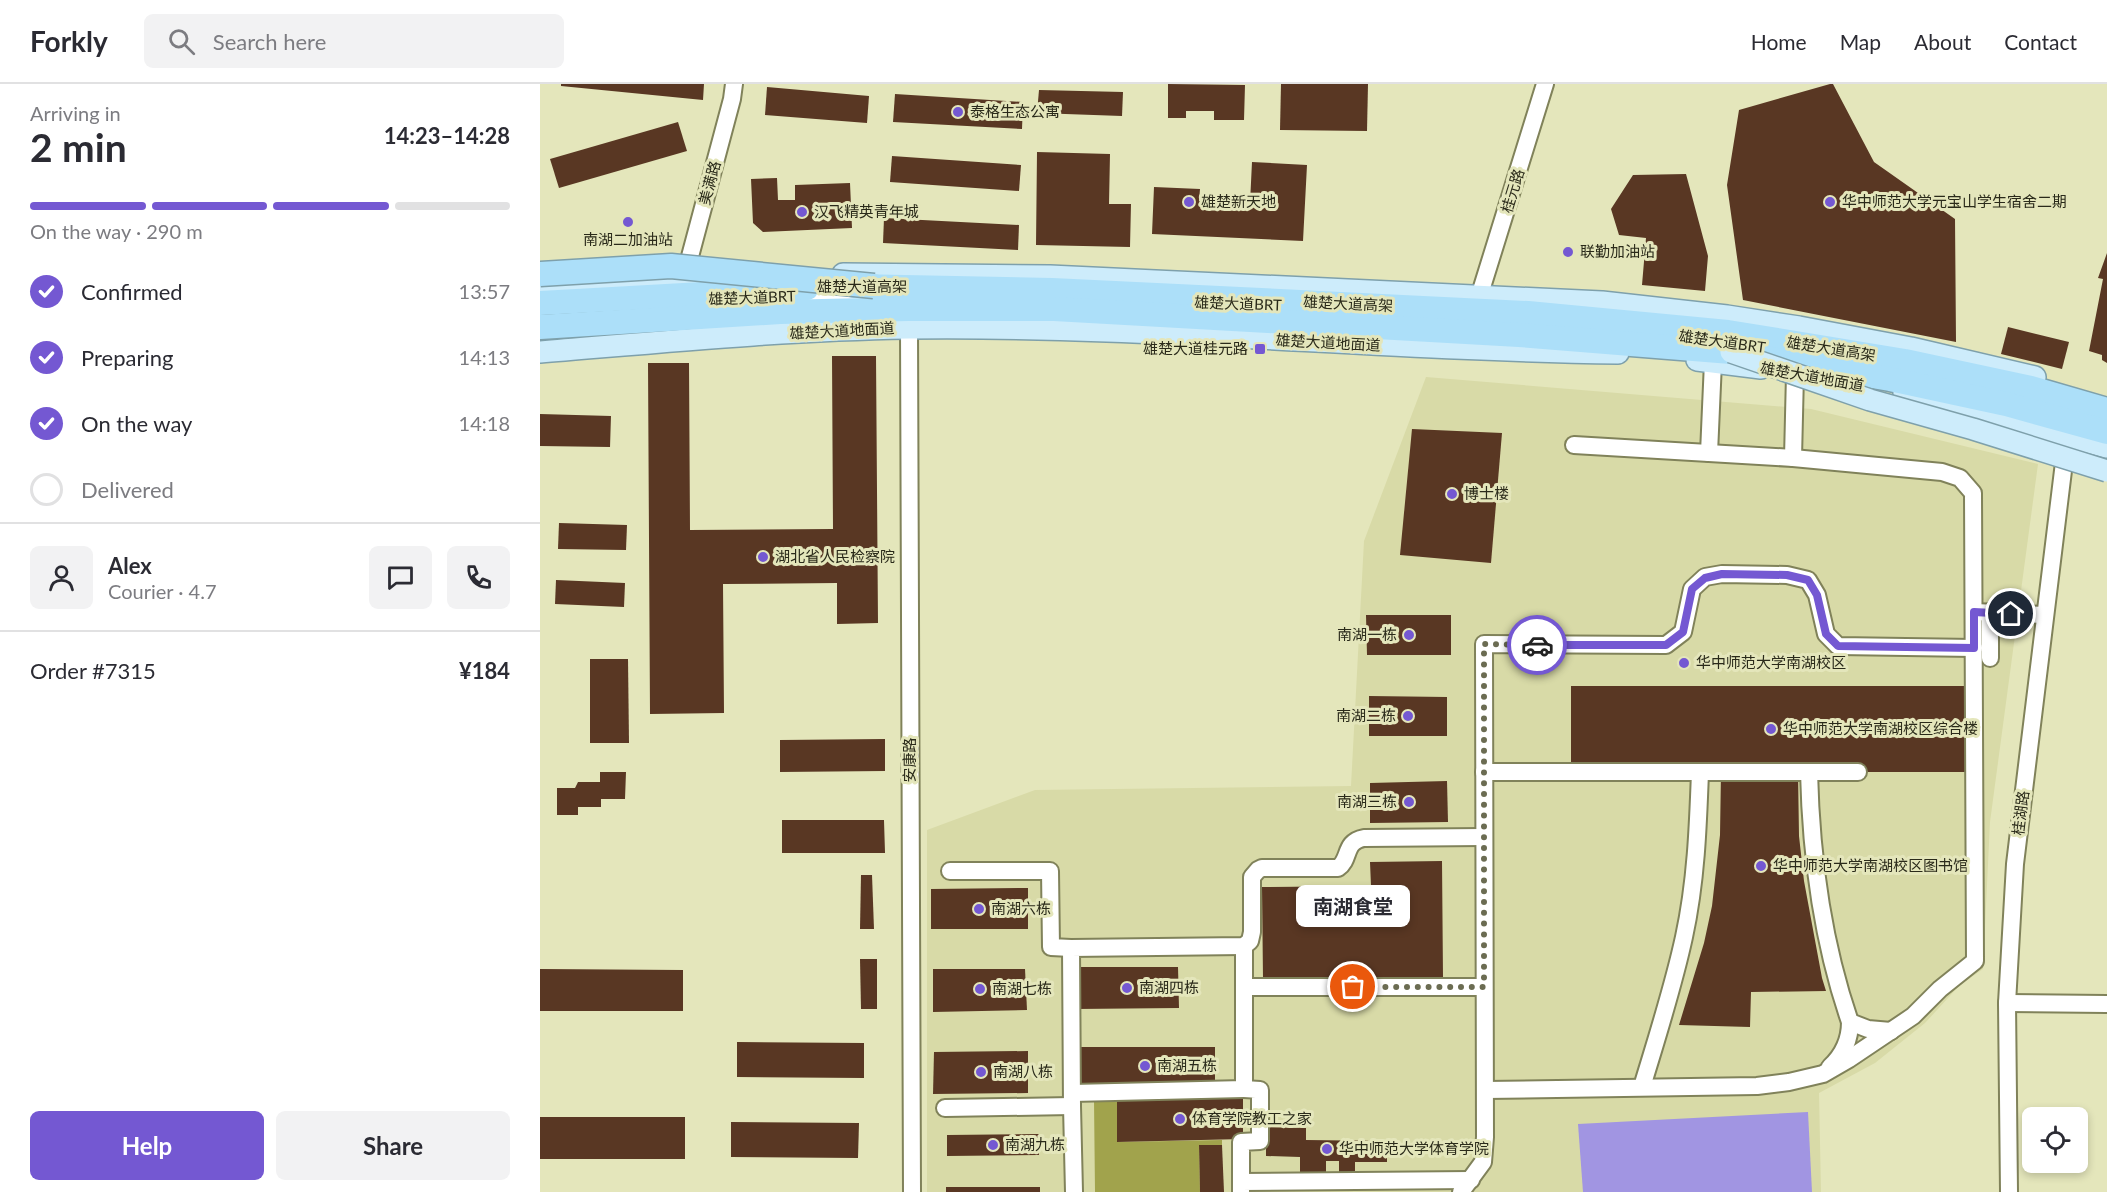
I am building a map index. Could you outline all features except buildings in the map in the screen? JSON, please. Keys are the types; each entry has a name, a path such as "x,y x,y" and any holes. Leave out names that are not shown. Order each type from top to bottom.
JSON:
{"highway":[{"path":"540,274 671,266 874,286"},
{"name":"雄楚大道高架","path":"582,312 774,288 874,286 1052,290 1528,313 1728,332 1905,361 2031,388 2107,410"},
{"path":"540,303 582,312"},
{"name":"雄楚大道高架","path":"582,312 1054,309 1520,335 1722,357 1890,379 2006,404 2107,432"},
{"path":"540,327 582,312"}],"main road":[{"path":"540,290 681,280 862,274 961,274 1602,302 1727,316 1911,348 2042,379 2107,401"},
{"name":"雄楚大道地面道","path":"540,352 829,331 909,328 1055,329 1501,351 1722,357 1795,374 1904,393 2107,447"},
{"path":"1722,357 1973,429 2107,471"},
{"path":"2031,388 2107,401"}],"street":[{"name":"美满路","path":"681,280 688,264 734,84"},
{"name":"桂元路","path":"1479,297 1545,84"},
{"name":"雄楚大道BRT","path":"540,312 698,300 815,295 1300,306 1527,320 1729,341 1898,370 2060,406 2107,420"},
{"name":"安康路","path":"909,328 912,1192"},
{"path":"1709,453 1722,357"},
{"path":"1793,458 1795,374"},
{"name":"桂湖路","path":"2008,1192 2007,1003 2015,864 2067,435"},
{"path":"1574,445 1793,458 1942,472 1960,478 1973,493 1982,612 1990,658"},
{"path":"945,1108 1244,1089 1260,1090 1260,1141 1241,1142 1241,1187 1466,1186 1483,1162 1485,1090 1484,644 1518,651 1666,645 1683,632 1692,589 1705,578 1722,574 1787,575 1808,580 1817,595 1826,634 1838,646 1974,648"},
{"path":"1982,612 2045,615"},
{"path":"1485,1090 1757,1086 1823,1074 1913,1016 1940,988 1976,961 1974,648 1982,612"},
{"path":"1484,772 1858,772"},
{"path":"1642,1087 1684,936 1693,886 1700,772"},
{"path":"1809,772 1810,816 1816,875 1839,992 1850,1022 1850,1035 1839,1058 1823,1074"},
{"path":"950,871 1050,871 1051,947 1244,946 1250,941 1252,932 1252,877 1262,868 1338,868 1344,862 1348,848 1360,838 1484,837"},
{"path":"1244,946 1244,1089"},
{"path":"1071,948 1074,1192"},
{"path":"1244,987 1484,987"},
{"path":"2007,1003 2107,1004"},
{"path":"1850,1022 1868,1029 1891,1031"},
{"path":"1653,1053 1657,1069 1669,1081 1681,1086"}],"shaded area":[{"name":"华中师范大学南湖校区","path":"1426,377 1811,409 2038,464 1990,822 1983,969 1959,986 1925,1023 1875,1063 1819,1093 1821,1192 927,1192 927,830 1035,790 1351,786 1364,541"},
{"path":"1094,1100 1117,1100 1118,1142 1222,1140 1222,1145 1199,1146 1200,1192 1095,1192"},
{"path":"1808,1112 1812,1192 1583,1192 1578,1124"}],"way so far":[{"path":"1353,987 1484,987 1484,644 1537,645"}],"place":[{"name":"泰格生态公寓","path":"958,112"},
{"name":"雄楚新天地","path":"1189,202"},
{"name":"华中师范大学元宝山学生宿舍二期","path":"1830,202"},
{"name":"汉飞精英青年城","path":"802,212"},
{"name":"南湖二加油站","path":"628,222"},
{"name":"联勤加油站","path":"1568,252"},
{"name":"雄楚大道桂元路","path":"1260,349"},
{"name":"博士楼","path":"1452,494"},
{"name":"湖北省人民检察院","path":"763,557"},
{"name":"南湖一栋","path":"1409,635"},
{"name":"华中师范大学南湖校区","path":"1684,663"},
{"name":"南湖二栋","path":"1408,716"},
{"name":"华中师范大学南湖校区综合楼","path":"1771,729"},
{"name":"南湖三栋","path":"1409,802"},
{"name":"华中师范大学南湖校区图书馆","path":"1761,866"},
{"name":"南湖六栋","path":"979,909"},
{"name":"南湖食堂","path":"1353,987"},
{"name":"南湖四栋","path":"1127,988"},
{"name":"南湖七栋","path":"980,989"},
{"name":"南湖五栋","path":"1145,1066"},
{"name":"南湖八栋","path":"981,1072"},
{"name":"体育学院教工之家","path":"1180,1119"},
{"name":"南湖九栋","path":"993,1145"},
{"name":"华中师范大学体育学院","path":"1327,1149"}],"route":[{"path":"1537,645 1666,645 1683,632 1692,589 1705,578 1722,574 1787,575 1808,580 1817,595 1826,634 1838,646 1974,648 1974,612 2011,614"}]}
